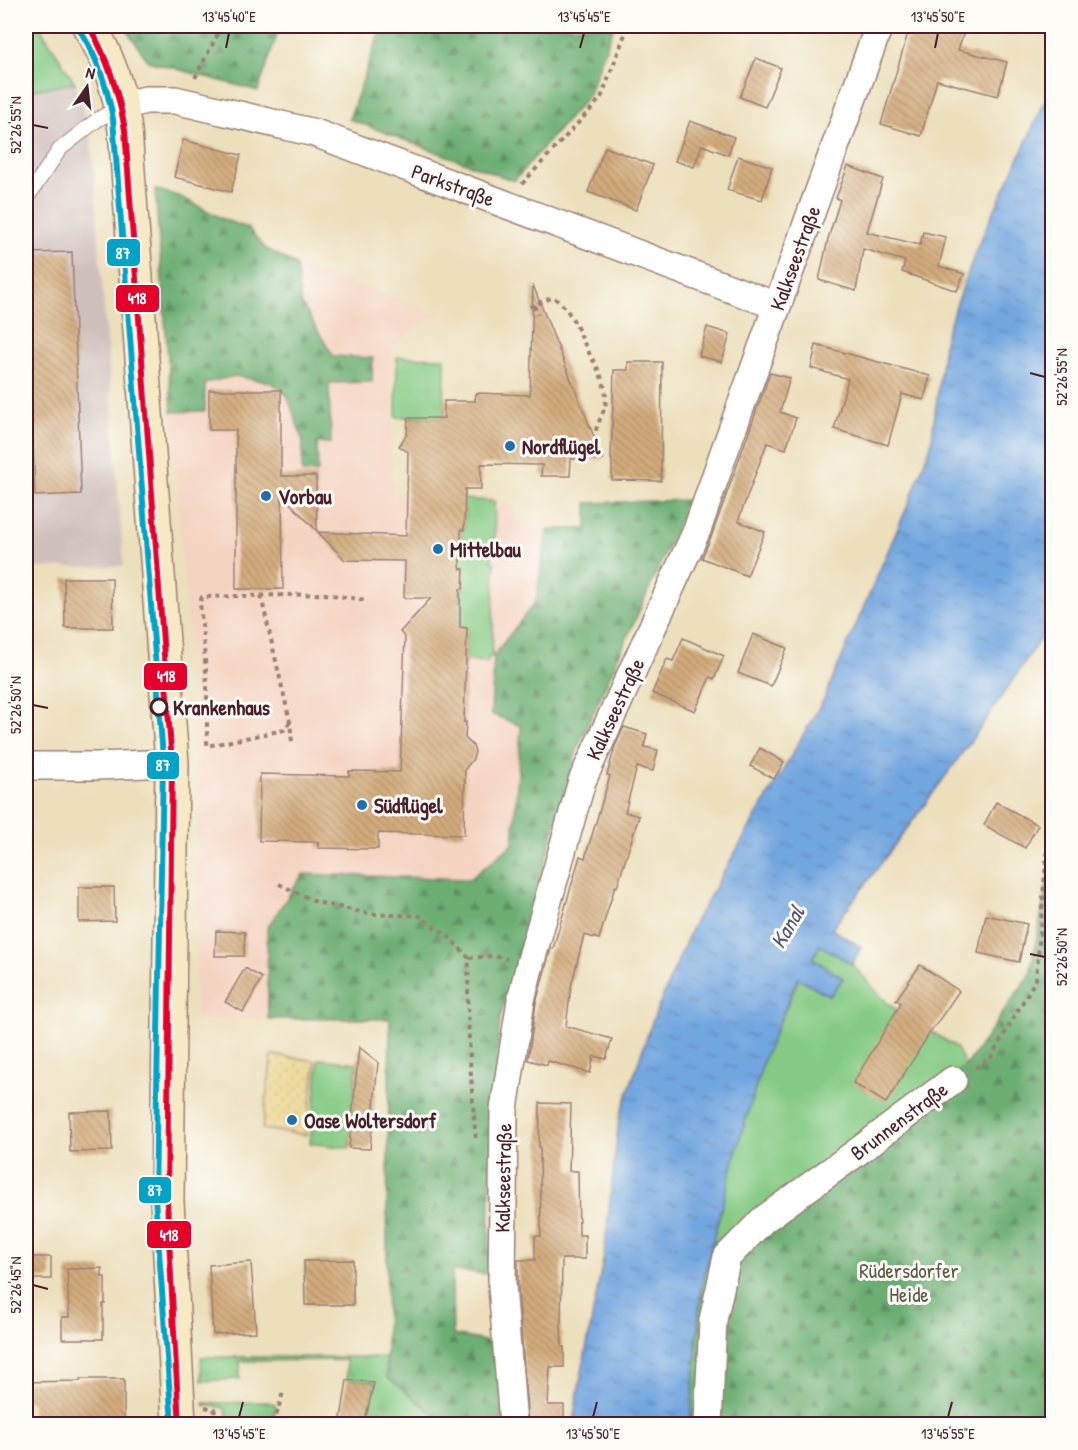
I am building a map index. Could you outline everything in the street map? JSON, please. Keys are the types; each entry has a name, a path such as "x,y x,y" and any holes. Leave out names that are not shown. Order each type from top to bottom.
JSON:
{"street":[{"path":"89,26 109,67 121,106 126,145 172,763 167,1201 190,1416"},
{"name":"Kalkseestraße","path":"513,1425 502,1286 504,1109 521,1000 530,964 582,781 697,530 726,444 879,26"},
{"name":"Parkstraße","path":"121,106 146,100 183,101 315,134 777,306"},
{"path":"26,766 172,763"},
{"name":"Brunnenstraße","path":"708,1425 713,1320 728,1257 763,1220 953,1080"}],"lane":[{"path":"26,200 60,149 97,120 121,106"}],"path":[{"path":"183,101 222,26"},
{"path":"505,204 601,98 628,26"},
{"path":"537,315 537,310 532,306 553,297 562,303 577,324 601,375 606,401 595,434"},
{"path":"290,722 284,730 207,746 207,683 200,602 202,597 325,594 365,600"},
{"path":"261,596 290,722 292,742"},
{"name":"Brunnenstraße","path":"953,1080 990,1059 1036,979 1053,794"},
{"path":"279,884 316,903 370,914 420,915 450,938 469,958 467,993 476,1143"},
{"path":"469,958 494,956 530,964"},
{"path":"274,1425 283,1392"},
{"path":"190,1416 214,1409 218,1425"}],"shaded area":[{"path":"75,83 91,139 124,566 26,568 26,91"},
{"path":"155,189 181,197 225,220 248,228 265,248 296,265 439,312 402,339 392,352 392,501 407,497 494,501 517,506 516,521 547,529 587,529 587,503 689,500 578,747 500,1019 196,1019 199,778"}],"green space":[{"path":"26,26 39,26 75,83 26,91"},
{"path":"124,26 280,26 258,91 148,61"},
{"path":"382,26 614,26 588,96 514,181 349,119"},
{"path":"155,189 181,197 225,220 248,228 265,248 296,265 301,303 333,356 373,358 372,382 329,383 331,443 317,443 318,472 302,473 303,441 287,395 272,383 235,376 205,383 205,411 172,412"},
{"path":"397,357 445,358 444,418 396,417"},
{"path":"462,499 494,501 492,657 488,656 488,662 466,661 467,628 457,627 441,599 460,600 460,589 463,589 464,570 460,569 461,529 464,529 465,512"},
{"path":"689,500 578,747 500,1019 492,1146 489,1274 452,1271 453,1335 496,1343 503,1424 443,1424 387,1377 390,1019 268,1019 267,928 303,874 470,879 513,844 521,726 491,714 494,655 536,601 547,529 587,529 587,503"},
{"name":"Rüdersdorfer Heide","path":"1052,856 1052,1424 690,1424 701,1287 712,1244 966,1066 1030,974"},
{"path":"820,945 852,964 888,1004 956,1047 966,1066 712,1244 737,1148 766,1053 799,978 830,996 843,978 813,959"},
{"path":"319,1059 357,1063 349,1148 310,1143"},
{"path":"201,1357 386,1357 387,1377 443,1424 385,1422 387,1413 369,1408 375,1382 347,1380 346,1360 240,1361 240,1379 202,1381"},
{"path":"268,1402 275,1404 276,1408 272,1424 221,1424 220,1421 228,1418 225,1408 204,1405 204,1403"}],"sand":[{"path":"272,1055 316,1061 306,1135 262,1129"}],"water":[{"name":"Kanal","path":"1052,86 1052,620 973,738 832,929 861,947 852,964 820,945 813,959 843,978 830,996 798,978 766,1053 737,1148 701,1287 690,1424 575,1424 575,1408 604,1255 619,1119 652,1022 693,925 823,701 910,500 931,445 945,336 977,248"}],"building":[{"path":"910,26 966,26 958,50 1007,62 998,96 937,80 921,136 881,124"},
{"path":"756,58 781,68 765,107 740,97"},
{"path":"690,121 734,137 728,155 702,145 694,167 675,161"},
{"path":"183,140 241,155 231,192 174,177"},
{"path":"605,147 653,165 636,210 588,192"},
{"path":"738,156 772,167 762,200 727,190"},
{"path":"848,166 883,179 867,232 920,245 923,232 946,237 939,266 964,274 957,291 902,272 905,261 863,249 856,291 819,280 840,200 836,198"},
{"path":"72,252 81,494 35,496 26,253"},
{"path":"533,285 603,459 571,459 570,476 541,476 542,465 481,464 481,489 465,489 464,530 461,529 460,566 464,569 463,589 460,589 460,627 467,628 465,738 473,746 475,752 473,759 465,769 464,835 378,833 378,849 318,848 318,842 259,841 260,774 349,776 349,771 400,772 405,637 400,632 431,598 404,598 405,561 345,560 318,532 406,536 408,452 399,446 407,434 408,418 444,418 444,401 475,401 476,393 530,395"},
{"path":"707,327 730,334 722,362 699,356"},
{"path":"816,345 930,376 924,400 902,394 888,445 834,429 848,379 811,368"},
{"path":"628,362 662,362 661,481 612,480 614,370 628,370"},
{"path":"770,373 790,378 780,412 796,418 786,449 767,443 738,521 765,532 747,576 702,558"},
{"name":"Vorbau","path":"209,390 281,390 281,476 316,476 317,531 282,495 283,589 236,589 236,430 209,430"},
{"path":"64,578 112,578 113,628 65,628"},
{"path":"753,634 787,648 771,686 738,673"},
{"path":"683,638 724,656 714,679 710,677 695,711 652,693 667,659 673,661"},
{"path":"624,727 647,734 644,747 658,750 653,771 637,767 625,812 639,816 599,939 584,935 571,987 566,1026 612,1039 606,1059 594,1056 590,1073 548,1061 547,1065 528,1060 536,1003 551,948 553,949 580,856 585,858 610,776 607,775 615,746"},
{"path":"760,748 784,762 774,779 750,766"},
{"path":"996,802 1038,825 1025,848 984,825"},
{"path":"79,887 114,887 115,921 79,922"},
{"path":"986,915 1027,924 1019,962 978,953"},
{"path":"216,931 245,932 244,956 215,956"},
{"path":"920,965 959,991 934,1026 886,1103 853,1083 901,1003 896,1000"},
{"path":"245,968 262,978 243,1012 225,1002"},
{"path":"359,1047 378,1062 370,1149 349,1148"},
{"path":"540,1103 571,1104 569,1171 578,1171 579,1235 585,1235 585,1259 562,1259 561,1324 564,1367 550,1367 548,1405 564,1405 564,1425 528,1425 518,1260 535,1260 535,1236 541,1236"},
{"path":"111,1111 112,1151 70,1152 69,1112"},
{"path":"26,1257 51,1257 51,1279 26,1279"},
{"path":"353,1260 353,1305 305,1305 304,1261"},
{"path":"251,1262 256,1332 213,1334 209,1265"},
{"path":"102,1268 102,1277 105,1277 103,1339 62,1339 62,1317 69,1317 67,1269"},
{"path":"80,1379 124,1379 124,1425 32,1425 32,1402 26,1402 26,1382 80,1381"},
{"path":"347,1380 374,1383 364,1425 340,1425"}],"transit line":[{"name":"87","path":"77,26 100,71 113,119 162,745 155,1198 172,1424"},
{"name":"418","path":"89,26 112,77 125,130 172,763 167,1201 179,1424"}],"place":[{"name":"Nordflügel","path":"510,446"},
{"name":"Vorbau","path":"266,496"},
{"name":"Mittelbau","path":"438,549"},
{"name":"Krankenhaus","path":"159,707"},
{"name":"Südflügel","path":"362,805"},
{"name":"Oase Woltersdorf","path":"292,1120"}]}
